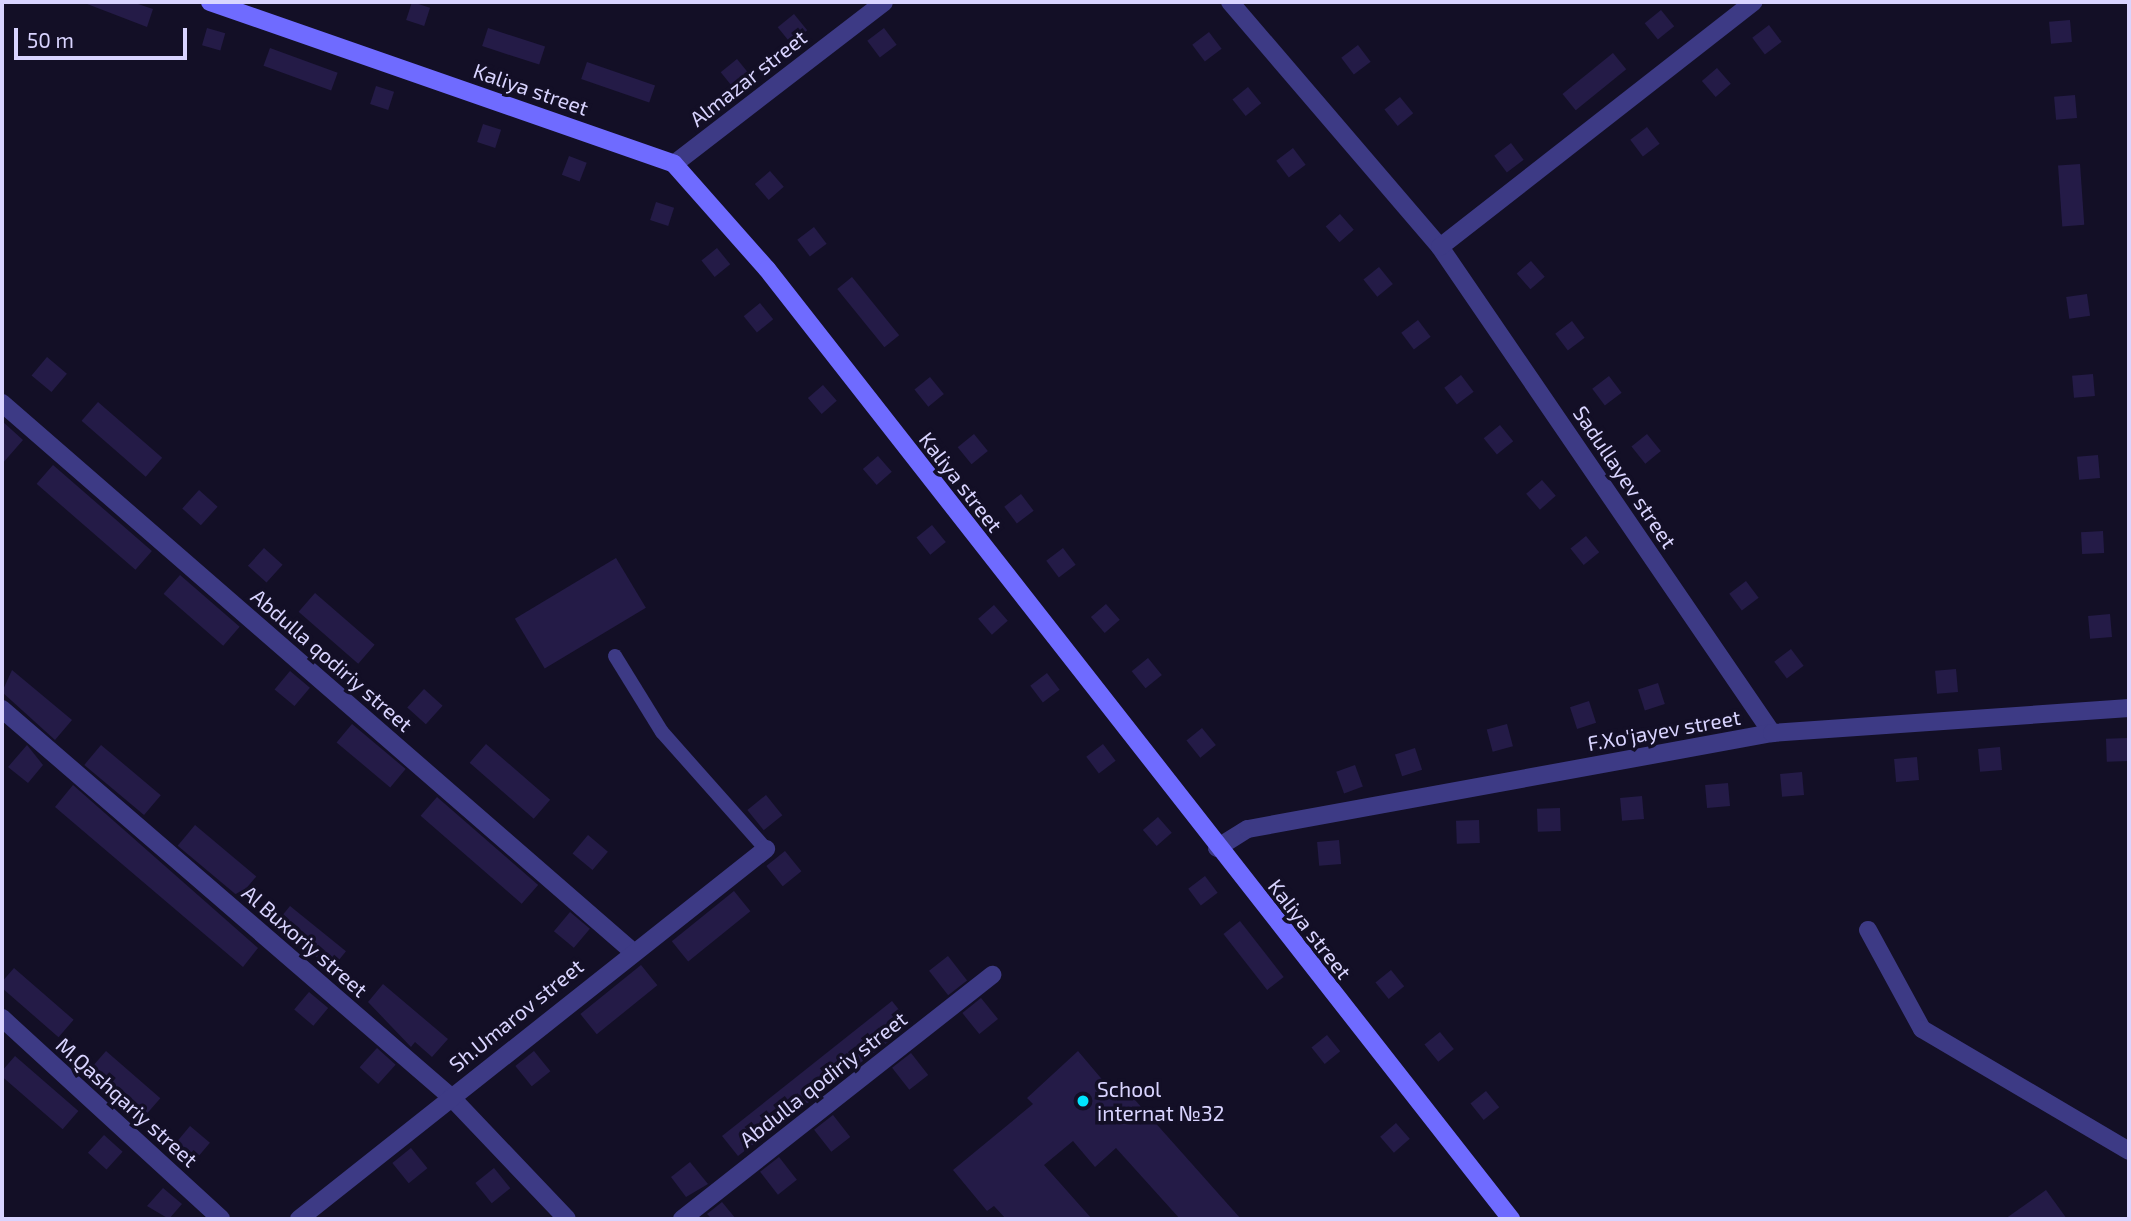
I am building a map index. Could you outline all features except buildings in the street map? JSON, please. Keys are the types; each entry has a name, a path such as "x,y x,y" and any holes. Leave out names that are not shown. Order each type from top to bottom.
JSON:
{"main road":[{"name":"Kaliya street","path":"210,2 674,164 767,269 1217,848 1511,1219"}],"street":[{"name":"Almazar street","path":"674,164 884,2"},
{"name":"Sadullayev street","path":"1230,2 1440,247 1772,733"},
{"path":"1440,247 1754,2"},
{"name":"Abdulla qodiriy street","path":"2,403 632,951"},
{"name":"F.Хo'jayev street","path":"1217,848 1248,829 1772,733 2129,708"},
{"name":"Al Buxoriy street","path":"2,709 451,1097 567,1219"},
{"name":"Sh.Umarov street","path":"299,1219 632,951 766,849"},
{"path":"1868,930 1922,1029 2129,1151"},
{"name":"Abdulla qodiriy street","path":"682,1219 992,975"},
{"name":"M.Qashqariy street","path":"2,1018 221,1219"}],"lane":[{"path":"615,656 662,732 766,849"}],"place":[{"name":"School internat №32","path":"1083,1101"}]}
